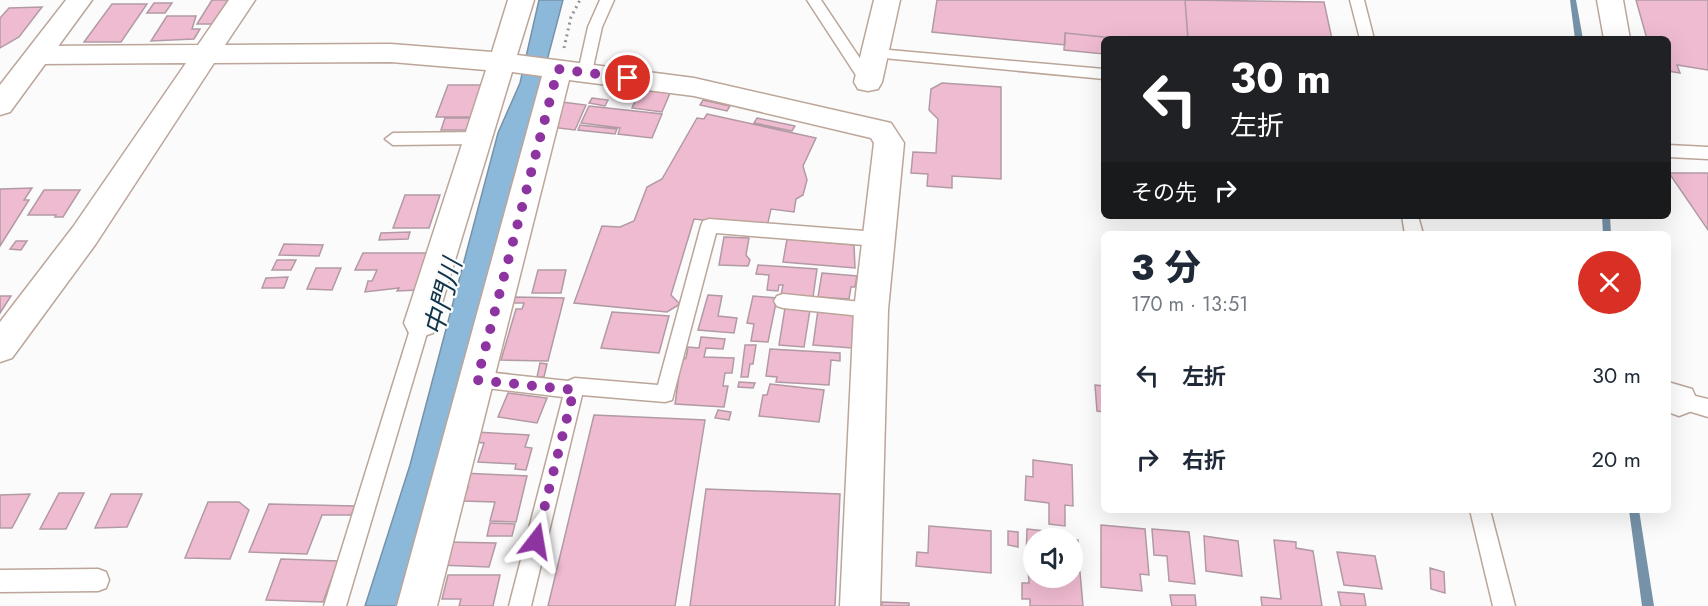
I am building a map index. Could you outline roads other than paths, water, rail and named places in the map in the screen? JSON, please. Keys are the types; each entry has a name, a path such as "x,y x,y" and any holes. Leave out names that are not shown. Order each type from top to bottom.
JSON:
{"street":[{"path":"0,105 79,0"},
{"path":"0,348 84,236 242,0"},
{"path":"421,323 505,62 521,0"},
{"path":"868,82 887,0"},
{"path":"1610,0 1616,36"},
{"path":"38,55 392,53 505,62 694,87 881,130 889,143 871,310 860,606"},
{"path":"868,82 878,54"},
{"path":"417,606 477,380 572,71"}],"lane":[{"path":"572,71 607,0"},
{"path":"814,0 868,82"},
{"path":"1358,0 1366,36"},
{"path":"878,54 1013,64 1101,74"},
{"path":"393,139 479,138"},
{"path":"1671,151 1708,153"},
{"path":"520,606 575,386 665,394 709,226 877,238"},
{"path":"783,301 871,310"},
{"path":"335,606 421,323"},
{"path":"477,380 574,390"},
{"path":"1481,513 1504,606"},
{"path":"0,581 98,580"}],"water":[{"path":"539,0 563,0 403,606 365,606 410,465 498,133 520,83"}],"waterway":[{"path":"1573,0 1579,36"},
{"path":"1606,219 1607,231"},
{"path":"1634,513 1648,606"}],"water label":[{"name":"中門川","path":"443,297"}]}
